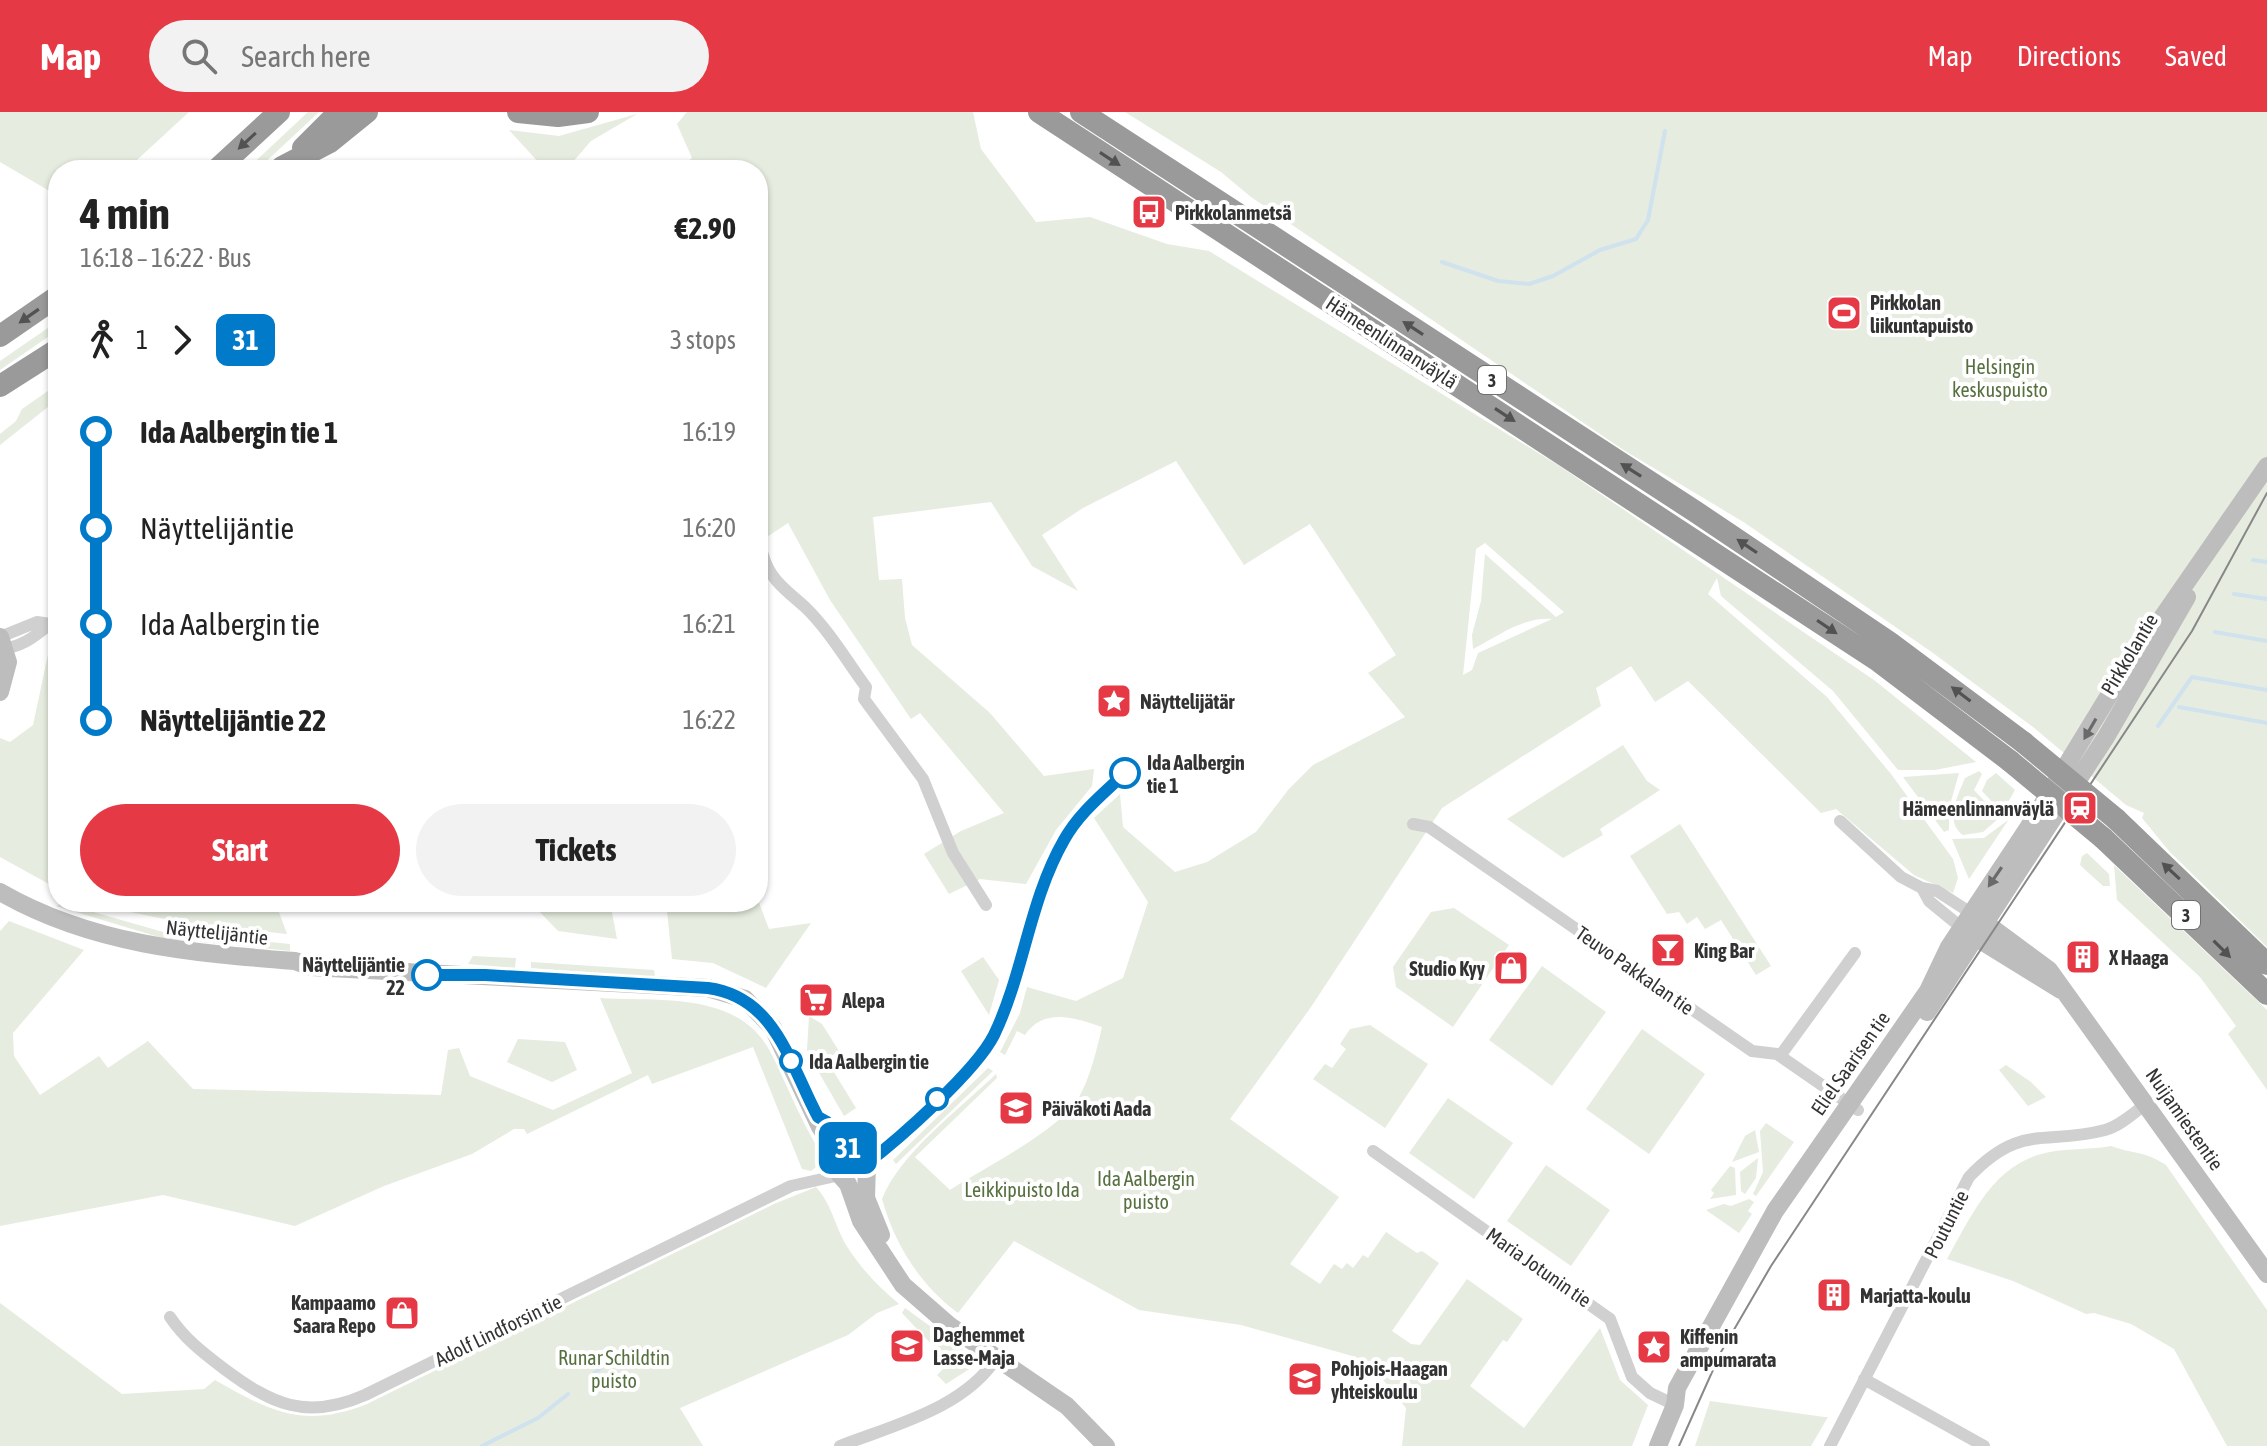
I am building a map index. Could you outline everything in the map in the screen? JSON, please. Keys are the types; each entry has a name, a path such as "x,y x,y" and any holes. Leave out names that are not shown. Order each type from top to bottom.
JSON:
{"highway":[{"path":"227,160 279,112"},
{"path":"290,160 339,112"},
{"path":"297,160 330,142 367,112"},
{"path":"518,112 558,116 588,112"},
{"name":"Hämeenlinnanväylä","path":"1081,112 1696,512 1889,642 2023,742 2116,819 2267,964"},
{"name":"Hämeenlinnanväylä","path":"1040,113 1877,660 2010,761 2103,838 2267,994"},
{"path":"0,336 48,303"},
{"path":"0,386 48,355"}],"main road":[{"name":"Pirkkolantie","path":"2082,759 2116,684 2267,466"},
{"path":"0,692 8,673 1,643"},
{"name":"Eliel Saarisen tie","path":"1658,1446 1675,1405 1687,1392 1785,1217 1853,1106 2082,759"},
{"name":"Näyttelijäntie","path":"0,892 76,927 169,951 295,961 312,957 462,967 485,975 708,988 737,995 758,1009 773,1028 818,1117 834,1129 852,1171 861,1221 903,1285 923,1306 1067,1406 1106,1446"},
{"name":"Nuijamiestentie","path":"1973,925 2041,962 2147,1103 2267,1274"}],"street":[{"path":"768,571 786,594 805,607 866,687 864,699 923,779 953,853 986,905"},
{"path":"1,643 43,633 48,628"},
{"path":"852,1171 961,1075 989,1043 1010,994 1054,858 1087,808 1125,773"},
{"path":"1840,821 1901,877 1922,888 1929,901 1973,925"},
{"name":"Teuvo Pakkalan tie","path":"1413,824 1429,827 1752,1051 1780,1056 1853,1106"},
{"path":"1780,1056 1855,953"},
{"name":"Poutuntie","path":"1830,1446 1969,1177 1981,1164 2009,1146 2026,1140 2107,1129 2147,1103"},
{"name":"Maria Jotunin tie","path":"1373,1151 1610,1319 1632,1377 1650,1393 1675,1405"},
{"name":"Adolf Lindforsin tie","path":"170,1317 184,1338 259,1395 286,1405 329,1408 365,1395 791,1186 852,1171"},
{"path":"840,1446 943,1403 980,1380 997,1357"},
{"path":"1864,1379 1984,1446"}],"green space":[{"path":"0,112 189,112 137,160 48,160 48,190 0,162"},
{"path":"308,112 319,112 268,160 257,160"},
{"path":"687,112 973,112 981,149 1036,222 1090,217 1167,244 1209,251 1558,465 1874,680 1976,762 1935,770 1898,770 1833,691 1721,596 1717,578 1708,594 1827,697 1891,774 1953,859 1958,878 1953,893 1914,875 1836,809 1821,813 1688,681 1655,702 1631,666 1596,688 1601,706 1442,808 1311,1007 1230,1119 1339,1197 1290,1264 1320,1284 1334,1264 1342,1269 1347,1263 1353,1268 1363,1255 1368,1258 1386,1232 1417,1253 1422,1251 1439,1263 1392,1331 1411,1344 1420,1345 1467,1279 1523,1319 1507,1342 1503,1340 1470,1386 1524,1428 1600,1328 1620,1380 1648,1405 1632,1446 1402,1446 1406,1408 1372,1366 1356,1357 1241,1325 1139,1310 1014,1241 958,1313 921,1277 894,1232 882,1199 916,1148 996,1074 997,1078 915,1157 950,1190 1020,1148 1056,1122 1070,1109 1087,1081 1102,1027 1071,1018 1051,1018 1033,1026 1025,1035 1017,1031 1005,1055 1000,1052 1020,1013 1027,987 1076,1001 1123,978 1148,902 1094,818 1120,794 1123,827 1175,872 1207,862 1256,832 1288,790 1313,765 1405,717 1368,673 1396,655 1310,524 1244,565 1176,461 1083,508 1042,535 1078,591 1032,566 991,502 873,517 879,580 902,579 905,618 912,645 990,713 1044,776 1094,769 1092,786 1056,830 1026,884 980,879 949,894 924,854 961,831 1004,813 920,713 911,719 830,600 788,523 768,536 768,160 689,160 692,158 677,124","holes":["1485,543 1564,612 1556,617 1485,554 1481,601 1472,635 1473,649 1521,624 1552,619 1478,653 1472,670 1463,675 1476,549"]},
{"name":"Pirkkolan liikuntapuisto","path":"1125,112 2267,112 2267,947 2169,851 2142,818 2144,813 2126,805 2033,727 1933,653 1745,523 1622,449 1251,197 1221,172"},
{"path":"637,114 591,141 575,160 536,160 509,130 559,136"},
{"path":"48,328 48,337 0,370 0,361"},
{"path":"48,391 48,407 0,445 0,434 16,421 22,409"},
{"path":"48,654 48,883 0,857 0,738 10,742 33,725"},
{"path":"1623,745 1647,781 1660,790 1600,829 1603,835 1563,858 1507,819"},
{"path":"1979,771 1982,774 1974,790 1993,810 2007,811 1983,832 1963,835 1954,823 1954,808 1965,778"},
{"path":"1959,773 1949,808 1949,830 1944,832 1903,777"},
{"path":"1996,773 2015,790 2007,804 1995,805 1982,791 1987,780"},
{"path":"2008,820 1969,879 1952,839 1984,838"},
{"path":"1680,824 1771,966 1756,975 1721,920 1705,929 1697,917 1687,924 1679,912 1667,914 1630,856"},
{"path":"2087,853 2109,874 2110,886 2103,886 2080,865 2082,856"},
{"path":"2114,865 2267,1010 2267,1090 2228,1034 2236,1026 2200,977 2117,900"},
{"path":"1454,908 1509,945 1453,1027 1396,987 1393,967 1431,912"},
{"path":"76,912 93,912 163,932 290,944 290,951 162,938"},
{"path":"130,912 279,912 287,934 213,926"},
{"path":"540,912 612,912 617,939 558,931"},
{"path":"667,912 763,912 769,929 811,923 766,988 713,963 672,959"},
{"path":"9,921 84,950 13,1033 14,1056 40,1095 99,1056 108,1068 148,1041 193,1089 441,1095 448,1050 459,1048 470,1076 553,1110 632,1073 600,998 673,1001 720,1009 740,1019 758,1034 772,1055 819,1150 821,1163 811,1171 802,1169 753,1047 652,1084 648,1075 527,1134 524,1129 514,1129 472,1154 384,1186 295,1226 163,1195 0,1226 0,931"},
{"path":"473,956 516,958 515,968 468,964"},
{"path":"983,957 999,980 989,1015 961,971"},
{"path":"531,962 654,970 655,977 531,968"},
{"path":"1542,966 1606,1012 1552,1086 1489,1040"},
{"path":"809,1016 822,1024 839,1051 815,1066 807,1050"},
{"path":"1370,1025 1428,1064 1385,1128 1313,1079 1325,1064 1332,1068 1346,1049 1340,1044 1350,1029"},
{"path":"1642,1029 1705,1074 1649,1154 1586,1109"},
{"path":"518,1039 565,1042 577,1070 552,1082 507,1062"},
{"path":"829,1064 856,1108 844,1116 818,1071"},
{"path":"2006,1065 2046,1097 2028,1106 1999,1070"},
{"path":"988,1068 993,1071 896,1164 893,1160"},
{"path":"1448,1098 1513,1143 1474,1199 1409,1153"},
{"path":"1766,1123 1794,1142 1756,1196 1753,1194 1763,1172 1760,1131"},
{"path":"1755,1130 1759,1152 1732,1162 1745,1136"},
{"path":"2111,1146 2145,1155 2166,1165 2267,1310 2267,1446 2227,1446 2174,1349 2131,1324 2094,1313 2086,1314 2013,1281 1947,1259 1976,1208 1999,1179 2014,1167 2050,1152"},
{"path":"1758,1158 1756,1178 1745,1194 1741,1191 1740,1172"},
{"path":"1546,1165 1610,1210 1571,1266 1507,1221"},
{"path":"1730,1166 1735,1168 1736,1195 1710,1199 1714,1193 1711,1190"},
{"name":"Runar Schildtin puisto","path":"816,1187 854,1256 899,1304 877,1313 848,1335 680,1408 703,1446 0,1446 0,1303 122,1394 204,1389 215,1380 271,1408 306,1416 325,1415 367,1404 774,1204"},
{"path":"1749,1199 1754,1202 1748,1211 1752,1214 1739,1233 1706,1210 1724,1204 1731,1206"},
{"path":"905,1308 974,1358 971,1368 946,1384 937,1375 949,1363 902,1313"},
{"path":"1710,1401 1828,1417 1811,1446 1695,1446"}],"waterway":[{"path":"1442,262 1498,281 1529,284 1553,276 1600,250 1636,239 1648,220 1665,131"},
{"path":"2253,560 2267,562"},
{"path":"2234,594 2267,599"},
{"path":"2215,632 2267,641"},
{"path":"2158,726 2192,677 2267,690"},
{"path":"2179,707 2267,723"},
{"path":"591,1376 620,1352"},
{"path":"482,1446 538,1418 568,1394"}],"tram line":[{"path":"1679,1446 1721,1352 1771,1266 2192,631 2267,493"}],"bus line":[{"name":"31","path":"427,975 485,975 708,988 737,995 758,1009 773,1028 818,1117 827,1122 852,1153 866,1164 961,1075 989,1043 1010,994 1054,858 1087,808 1125,773"}],"place":[{"name":"Pirkkolanmetsä","path":"1149,212"},
{"name":"Pirkkolan liikuntapuisto","path":"1844,313"},
{"name":"Näyttelijätär","path":"1114,701"},
{"name":"Ida Aalbergin tie 1","path":"1125,773"},
{"name":"Hämeenlinnanväylä","path":"2080,808"},
{"name":"King Bar","path":"1668,950"},
{"name":"X Haaga","path":"2083,957"},
{"name":"Studio Kyy","path":"1511,968"},
{"name":"Näyttelijäntie 22","path":"427,975"},
{"name":"Alepa","path":"816,1000"},
{"name":"Ida Aalbergin tie","path":"791,1061"},
{"name":"Päiväkoti Aada","path":"1016,1108"},
{"name":"Marjatta-koulu","path":"1834,1295"},
{"name":"Kampaamo Saara Repo","path":"402,1313"},
{"name":"Daghemmet Lasse-Maja","path":"907,1346"},
{"name":"Kiffenin ampumarata","path":"1654,1347"},
{"name":"Pohjois-Haagan yhteiskoulu","path":"1305,1379"}],"park label":[{"name":"Helsingin keskuspuisto","path":"2000,378"},
{"name":"Leikkipuisto Ida","path":"1022,1189"},
{"name":"Ida Aalbergin puisto","path":"1146,1190"}]}
